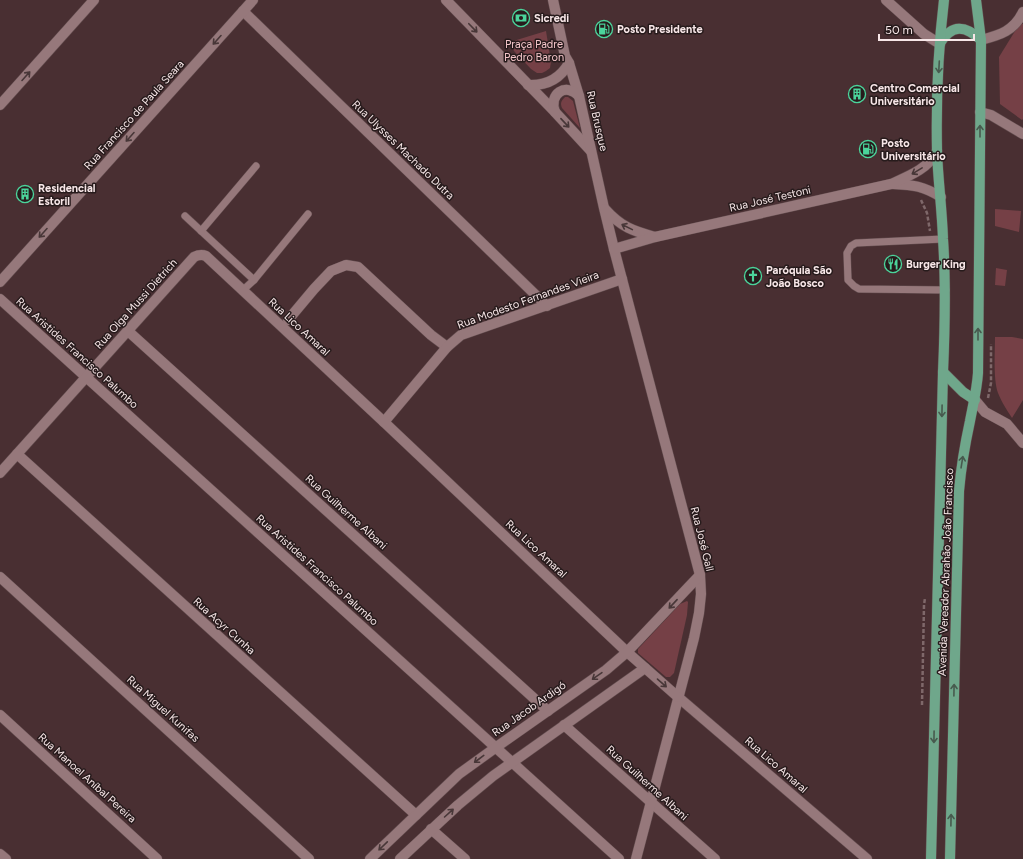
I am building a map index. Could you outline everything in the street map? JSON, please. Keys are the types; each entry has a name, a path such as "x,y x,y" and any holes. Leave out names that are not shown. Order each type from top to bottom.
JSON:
{"main road":[{"name":"Avenida Vereador Abrahão João Francisco","path":"931,859 946,290 944,239 937,151 940,44 944,0"},
{"name":"Avenida Vereador Abrahão João Francisco","path":"950,859 959,491 964,451 978,384 981,40 976,0"},
{"path":"940,44 944,36 952,30 960,28 969,30 981,40"},
{"path":"943,372 963,392 975,400"}],"street":[{"path":"0,105 94,0"},
{"name":"Rua Francisco de Paula Seara","path":"0,282 253,0"},
{"path":"446,0 591,151"},
{"name":"Rua Brusque","path":"553,0 565,56 569,63 579,96 614,249"},
{"path":"886,0 924,34 940,44"},
{"name":"Rua Ulysses Machado Dutra","path":"243,11 547,306"},
{"path":"981,40 1011,29 1023,12"},
{"path":"528,85 536,86 549,82 561,74 569,63"},
{"path":"555,112 553,108 554,98 561,91 572,90 579,96"},
{"path":"980,112 991,115 1023,134"},
{"name":"Rua José Testoni","path":"614,249 655,237 891,184 913,174 929,163 937,151"},
{"name":"Rua José Testoni","path":"891,184 911,184 941,197"},
{"name":"Rua José Testoni","path":"604,208 620,224 631,230 655,237"},
{"name":"Rua José Gall","path":"614,249 700,575 701,594 694,638 636,859"},
{"name":"Rua Lico Amaral","path":"194,257 199,255 206,256 627,652 867,859"},
{"name":"Rua Olga Mussi Dietrich","path":"0,473 194,257"},
{"path":"288,320 331,271 346,265 358,267 431,335 447,347"},
{"name":"Rua Modesto Fernandes Vieira","path":"384,422 447,347 461,335 622,280"},
{"name":"Rua Aristides Francisco Palumbo","path":"0,299 618,859"},
{"name":"Rua Guilherme Albani","path":"128,331 548,711"},
{"path":"975,400 985,412 1007,424 1023,443"},
{"name":"Rua Acyr Cunha","path":"17,454 416,815"},
{"name":"Rua Jacob Ardigó","path":"370,859 459,774 606,670 627,652 700,575"},
{"name":"Rua Miguel Kunifas","path":"0,577 309,859"},
{"path":"400,859 475,790 511,762 645,668"},
{"name":"Rua Manoel Aníbal Pereira","path":"0,715 158,859"},
{"name":"Rua Guilherme Albani","path":"564,725 714,859"},
{"path":"431,829 465,859"},
{"path":"0,854 6,859"}],"lane":[{"path":"201,231 256,166"},
{"path":"242,291 254,280 308,214"},
{"path":"186,216 254,280"},
{"path":"944,239 856,243 851,246 848,253 848,280 859,289 946,290"}],"green space":[{"path":"1020,23 1023,24 1022,120 1000,104 999,57"},
{"name":"Praça Padre Pedro Baron","path":"546,31 551,62 550,68 542,73 537,73 531,69 514,51 510,42"},
{"path":"565,97 568,97 573,101 580,128 562,108 561,102"},
{"path":"995,209 1021,211 1019,232 995,226"},
{"path":"996,268 1007,270 1005,286 995,285"},
{"path":"995,337 1012,337 1023,339 1023,400 1012,418 1001,400 996,387"},
{"path":"687,601 687,615 674,673 670,677 666,677 638,653 638,649 680,604"}],"place":[{"name":"Sicredi","path":"521,18"},
{"name":"Posto Presidente","path":"604,29"},
{"name":"Centro Comercial Universitário","path":"857,94"},
{"name":"Posto Universitário","path":"868,149"},
{"name":"Residencial Estoril","path":"25,194"},
{"name":"Burger King","path":"893,264"},
{"name":"Paróquia São João Bosco","path":"753,276"}]}
